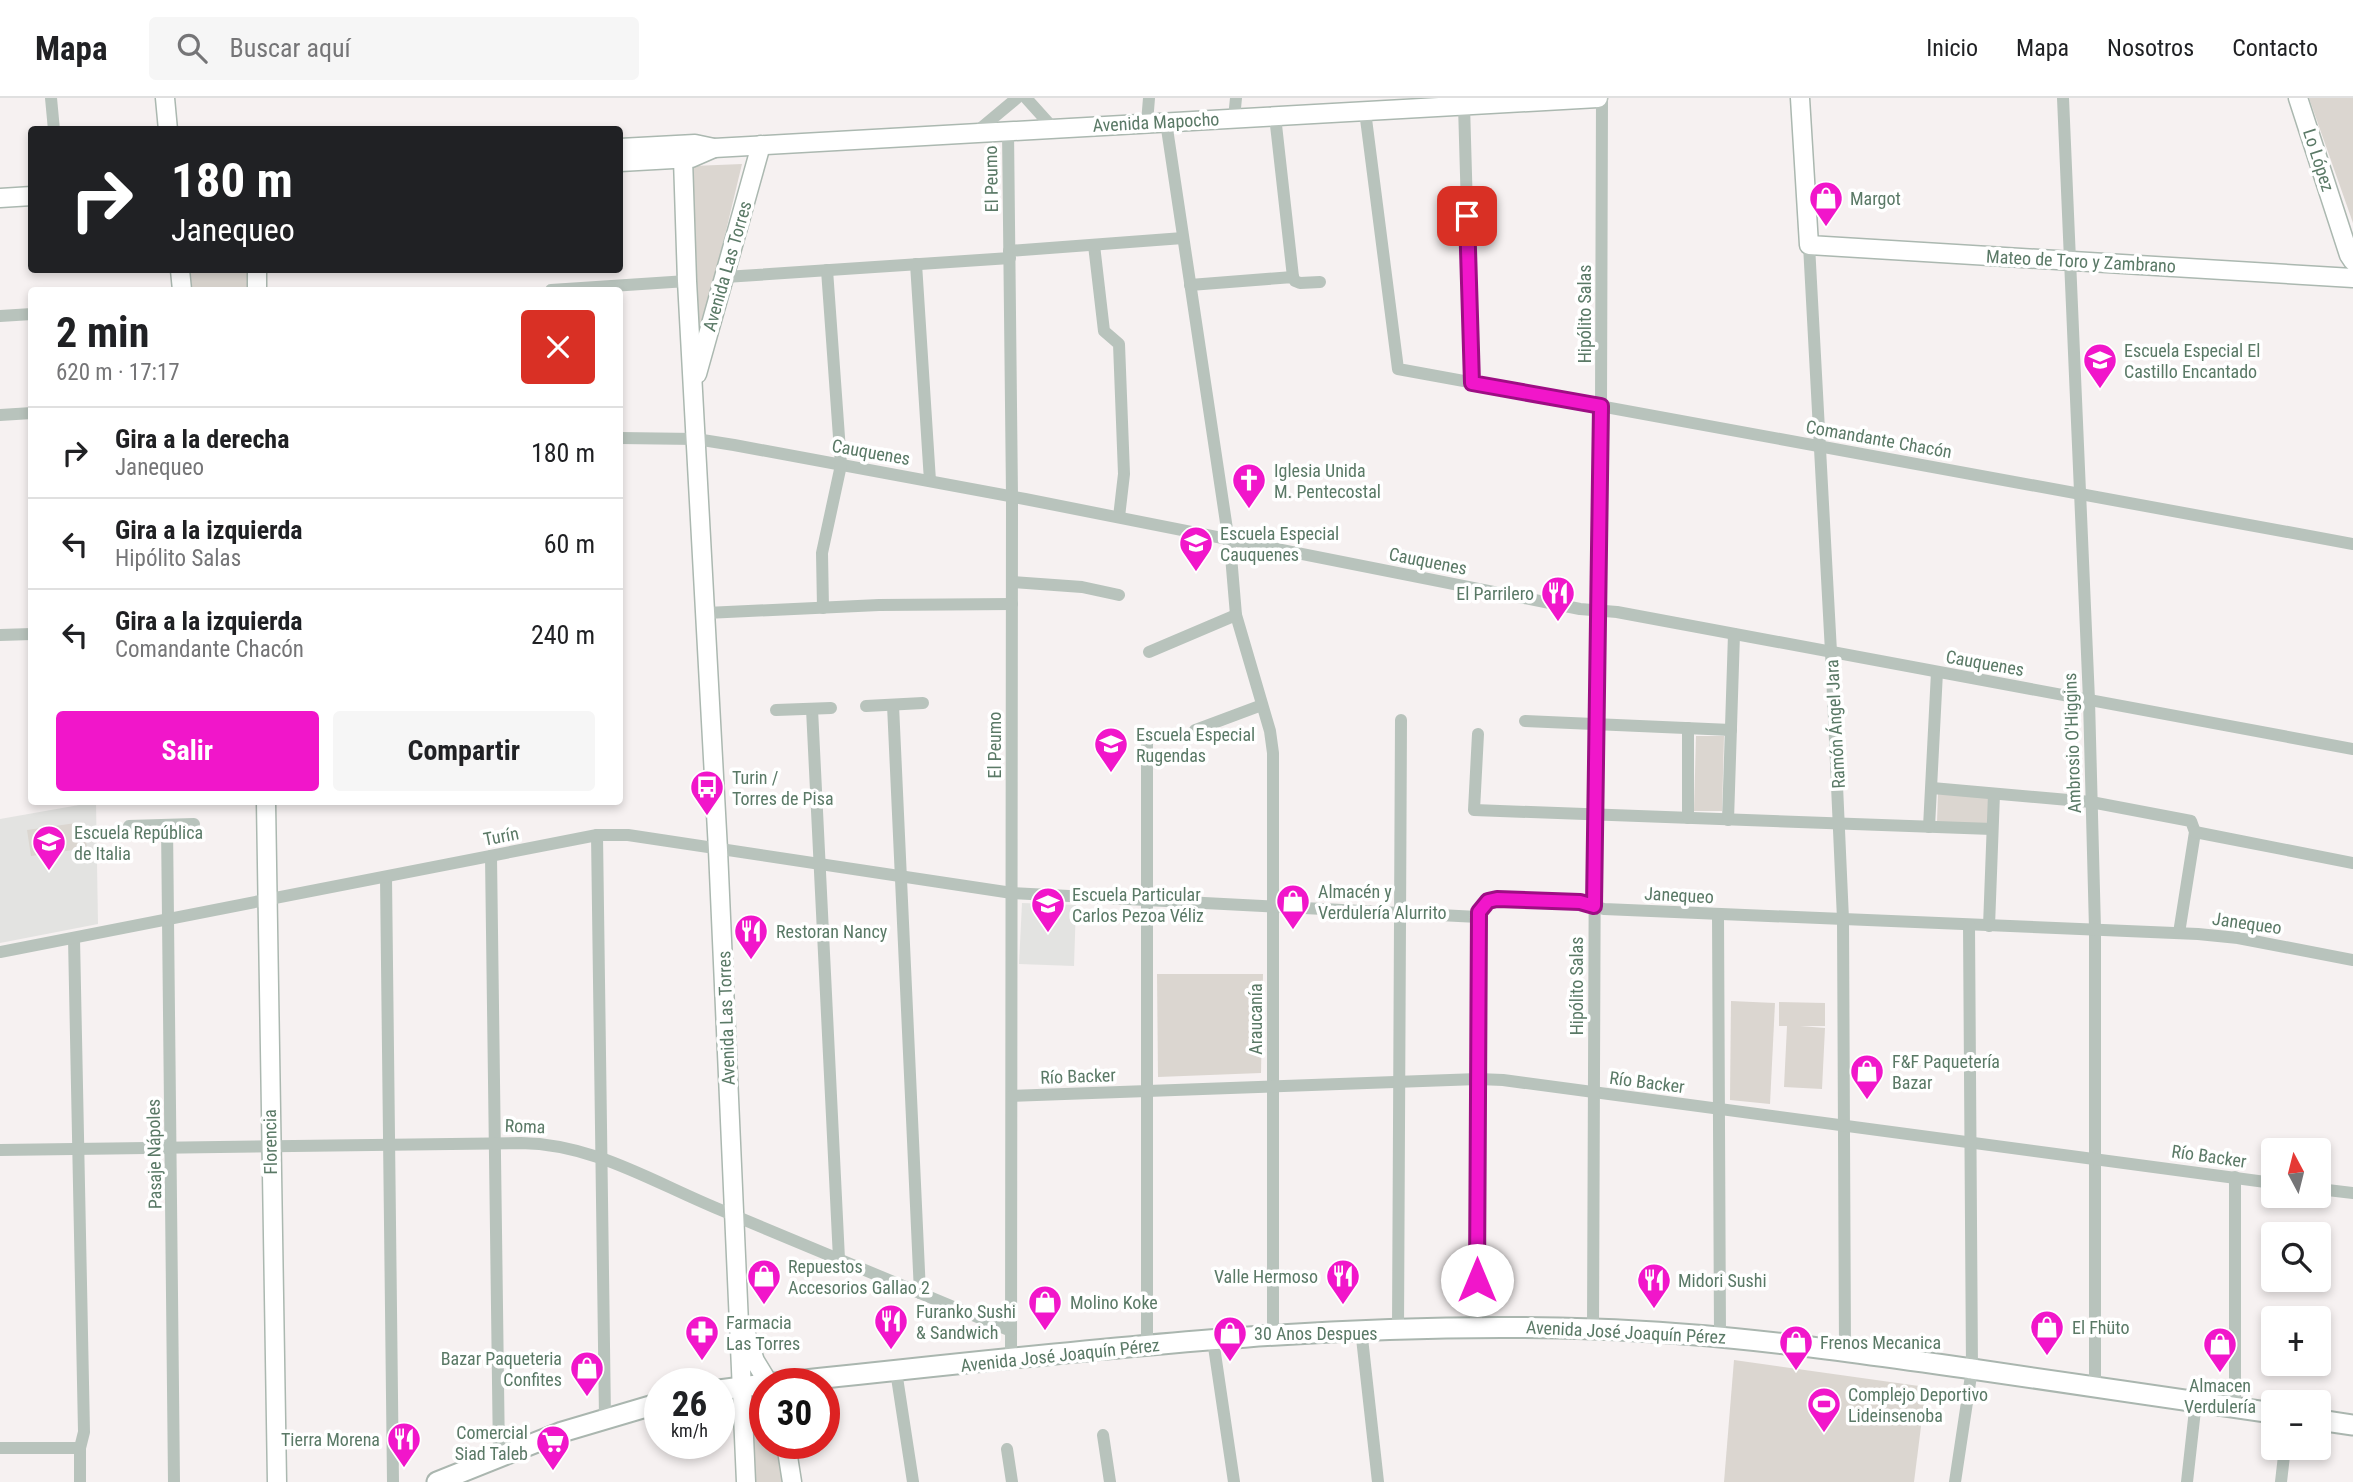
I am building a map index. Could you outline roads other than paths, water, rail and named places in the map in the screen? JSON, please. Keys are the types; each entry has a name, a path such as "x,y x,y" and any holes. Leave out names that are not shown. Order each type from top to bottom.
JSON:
{"main road":[{"path":"164,98 167,126"},
{"name":"Avenida Mapocho","path":"623,148 695,144 714,148 1365,111 1411,103 1464,105 1600,98"},
{"name":"Ramón Ángel Jara","path":"1800,98 1809,245"},
{"name":"Lo López","path":"2298,98 2351,258"},
{"name":"Avenida Las Torres","path":"693,387 761,145"},
{"name":"Avenida Mapocho","path":"623,162 683,159 699,156 714,148"},
{"name":"Avenida Las Torres","path":"683,159 746,1482"},
{"path":"0,198 28,196"},
{"name":"Mateo de Toro y Zambrano","path":"1809,245 2353,278"},
{"path":"2327,275 2351,258"},
{"name":"Florencia","path":"266,805 276,1482"},
{"path":"737,1306 751,1352 759,1368"},
{"name":"Avenida José Joaquín Pérez","path":"840,1377 1273,1334 1476,1327 1593,1329 1720,1336 1845,1351 2261,1411"},
{"name":"Avenida José Joaquín Pérez","path":"735,1388 749,1386"},
{"path":"440,1482 605,1418 644,1407"},
{"path":"2331,1422 2353,1425"},
{"path":"788,1459 792,1482"}],"street":[{"path":"51,98 54,126"},
{"path":"975,132 1017,98"},
{"path":"1026,98 1053,128"},
{"path":"1147,123 1149,98"},
{"path":"1234,118 1236,98"},
{"name":"Hipólito Salas","path":"1593,1329 1594,906 1601,406 1600,98"},
{"name":"Ambrosio O'Higgins","path":"2063,98 2095,929 2095,1387"},
{"path":"1464,105 1472,383"},
{"name":"Comandante Chacón","path":"1365,111 1398,369 2353,544"},
{"path":"1275,116 1293,277 1300,283 1320,282"},
{"name":"Araucanía","path":"1166,122 1229,539 1236,615 1270,731 1273,753 1273,1334"},
{"name":"El Peumo","path":"1008,131 1012,496 1011,1360"},
{"path":"725,277 916,264 1183,238"},
{"path":"1094,245 1104,333 1119,344 1124,474 1119,517"},
{"name":"Ramón Ángel Jara","path":"1809,245 1843,919 1845,1351"},
{"path":"916,264 930,481"},
{"path":"823,608 822,552 841,465 827,270"},
{"path":"1190,285 1293,277"},
{"path":"596,287 687,281"},
{"path":"0,316 28,314"},
{"path":"0,415 28,414"},
{"name":"Cauquenes","path":"623,439 696,439 1012,496 1598,611 2353,749"},
{"path":"1012,582 1083,587 1119,595"},
{"path":"706,613 933,603 1012,604"},
{"path":"1149,652 1236,615"},
{"path":"1728,820 1734,634"},
{"path":"0,635 28,635"},
{"path":"1929,827 1937,672"},
{"path":"866,706 923,703"},
{"path":"892,705 920,1293"},
{"path":"1195,730 1262,705"},
{"path":"776,710 831,708"},
{"path":"812,709 839,1259"},
{"path":"1398,1329 1401,720"},
{"path":"1525,721 1731,730"},
{"path":"1688,729 1688,818"},
{"path":"1478,734 1474,810 1992,829"},
{"path":"1147,738 1147,1346"},
{"path":"1932,788 2091,802 2185,818 2193,824 2195,832 2179,933"},
{"path":"1989,926 1994,794"},
{"path":"129,825 194,824"},
{"name":"Pasaje Nápoles","path":"167,825 174,1482"},
{"path":"2195,832 2353,863"},
{"path":"597,835 605,1418"},
{"name":"Turín","path":"0,952 597,835 628,835 1012,893"},
{"path":"491,856 499,1457"},
{"path":"386,877 393,1482"},
{"path":"1012,893 1478,917 1476,1327"},
{"name":"Janequeo","path":"1478,917 1480,908 1493,900 1580,902 1604,909 2179,933 2238,938 2353,960"},
{"path":"1718,914 1720,1336"},
{"path":"1955,1482 1972,1369 1969,925"},
{"path":"74,938 84,1432 80,1448 80,1482"},
{"name":"Río Backer","path":"1012,1096 1478,1079 1525,1082 2261,1180"},
{"name":"Roma","path":"0,1150 496,1143 558,1145 602,1157 1011,1331"},
{"path":"2235,1177 2235,1407"},
{"path":"2331,1190 2353,1193"},
{"path":"1362,1329 1378,1482"},
{"path":"1213,1340 1234,1482"},
{"path":"896,1371 913,1482"},
{"path":"2187,1482 2196,1401"},
{"path":"1103,1435 1110,1482"},
{"path":"0,1448 80,1448"},
{"path":"1007,1449 1013,1482"},
{"path":"2281,1482 2284,1460"}],"place":[{"name":"Margot","path":"1826,228"},
{"name":"Escuela Especial El Castillo Encantado","path":"2100,390"},
{"name":"Iglesia Unida M. Pentecostal","path":"1249,510"},
{"name":"Escuela Especial Cauquenes","path":"1196,573"},
{"name":"El Parrilero","path":"1558,623"},
{"name":"Escuela Especial Rugendas","path":"1111,774"},
{"name":"Turin / Torres de Pisa","path":"707,817"},
{"name":"Escuela República de Italia","path":"49,872"},
{"name":"Almacén y Verdulería Alurrito","path":"1293,931"},
{"name":"Escuela Particular Carlos Pezoa Véliz","path":"1048,934"},
{"name":"Restoran Nancy","path":"751,961"},
{"name":"F&F Paquetería Bazar","path":"1867,1101"},
{"name":"Repuestos Accesorios Gallao 2","path":"764,1306"},
{"name":"Valle Hermoso","path":"1343,1306"},
{"name":"Midori Sushi","path":"1654,1310"},
{"name":"Molino Koke","path":"1045,1332"},
{"name":"Furanko Sushi & Sandwich","path":"891,1351"},
{"name":"El Fhüto","path":"2047,1357"},
{"name":"Farmacia Las Torres","path":"702,1362"},
{"name":"30 Anos Despues","path":"1230,1363"},
{"name":"Frenos Mecanica","path":"1796,1372"},
{"name":"Almacen Verdulería","path":"2220,1374"},
{"name":"Bazar Paqueteria Confites","path":"587,1398"},
{"name":"Complejo Deportivo Lideinsenoba","path":"1824,1434"},
{"name":"Tierra Morena","path":"404,1469"},
{"name":"Comercial Siad Taleb","path":"553,1472"}]}
